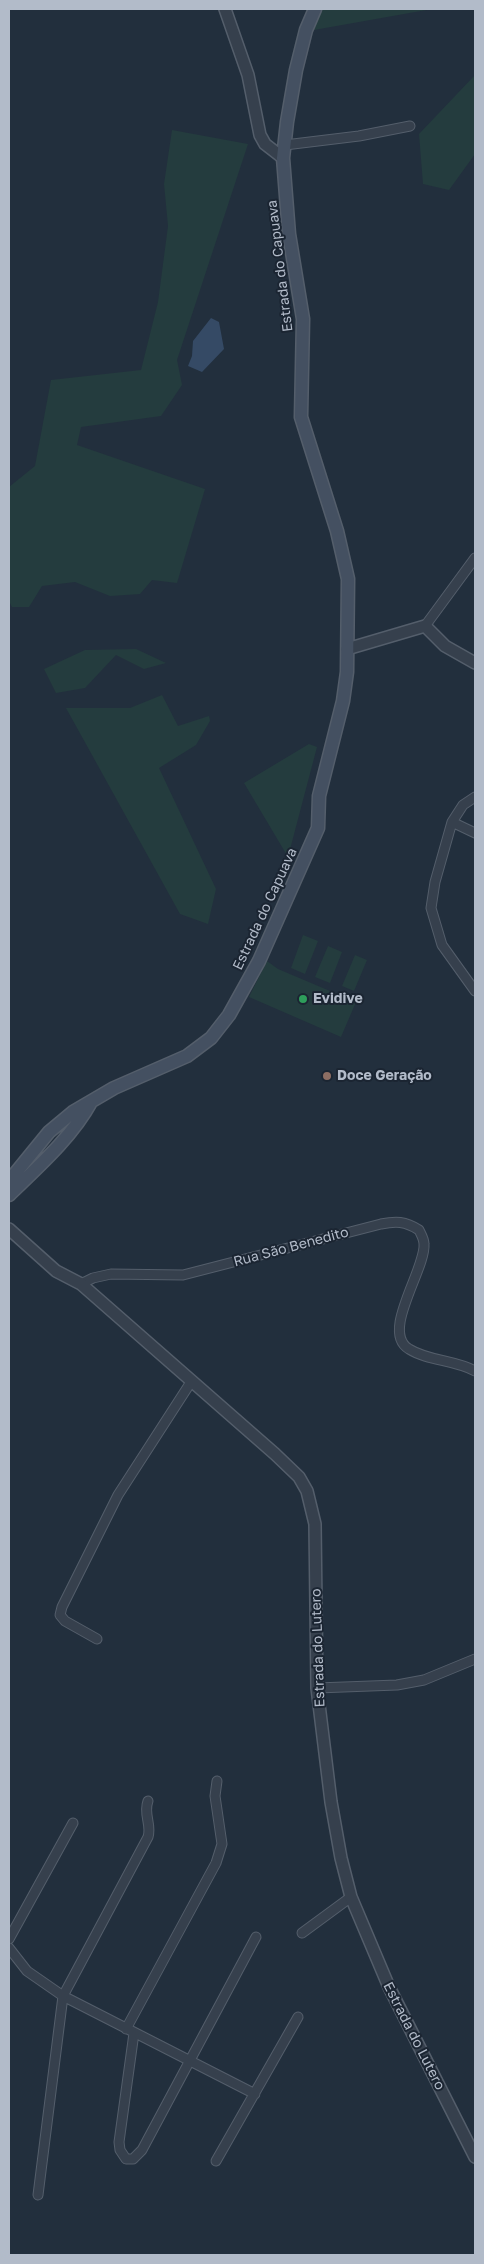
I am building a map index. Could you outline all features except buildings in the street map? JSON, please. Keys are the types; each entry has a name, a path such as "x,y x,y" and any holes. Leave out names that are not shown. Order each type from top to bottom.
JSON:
{"main road":[{"name":"Estrada do Capuava","path":"9,1181 53,1128 73,1112 114,1088 187,1056 211,1038 240,996 289,896 318,828 319,796 343,701 347,672 348,579 338,531 301,417 303,319 289,234 283,158 296,70 306,30 314,9"},
{"name":"Estrada do Capuava","path":"9,1195 64,1138 84,1114 91,1102"},
{"path":"53,1128 60,1131 64,1138"}],"street":[{"path":"225,9 248,75 260,136 265,144 283,158"},
{"path":"285,145 359,136 410,126"},
{"path":"348,649 425,626 475,558"},
{"path":"425,626 445,646 475,663"},
{"path":"475,797 463,805 452,822 435,882 431,908 442,945 475,991"},
{"path":"452,822 475,833"},
{"name":"Estrada do Lutero","path":"9,1221 64,1268 68,1276"},
{"name":"Rua São Benedito","path":"81,1284 93,1278 111,1274 183,1275 394,1221 405,1222 419,1230 424,1245 404,1307 400,1335 402,1342 409,1349 460,1364 475,1371"},
{"name":"Estrada do Lutero","path":"9,1229 56,1271 81,1284 275,1454 299,1478 307,1491 315,1524 317,1688 331,1802 341,1858 351,1897 389,1987 475,2154"},
{"path":"97,1639 65,1621 60,1615 62,1607 118,1495 191,1382"},
{"path":"317,1688 397,1686 447,1673 475,1659"},
{"path":"217,1781 215,1796 222,1844 216,1864 130,2031 119,2142 120,2150 126,2159 133,2159 142,2150 256,1937"},
{"path":"38,2195 63,1996 148,1837 146,1809 148,1801"},
{"path":"9,1939 73,1823"},
{"path":"302,1933 351,1897"},
{"path":"9,1948 27,1971 63,1996 256,2094"},
{"path":"216,2161 256,2094 298,2017"}],"green space":[{"path":"315,9 432,9 314,30"},
{"path":"475,75 475,154 449,190 423,184 419,134"},
{"path":"172,130 248,144 177,360 182,385 161,416 81,427 77,445 205,489 177,583 152,580 140,594 110,596 75,582 42,586 29,607 12,607 9,601 9,487 35,466 51,380 141,370 158,302 168,226 164,184"},
{"path":"136,649 166,663 144,669 116,655 85,688 56,693 44,669 85,650"},
{"path":"162,695 178,726 209,716 210,721 196,745 159,768 216,889 208,924 180,914 66,708 130,708"},
{"path":"309,744 317,747 288,857 244,783"},
{"path":"303,935 318,941 305,974 291,968"},
{"path":"328,946 342,952 330,983 315,977"},
{"path":"355,955 367,960 354,991 342,986"},
{"name":"Evidive","path":"267,961 278,969 356,1002 341,1037 249,997"}],"water":[{"path":"211,318 219,322 224,349 202,372 188,366 192,356 193,341"}],"place":[{"name":"Evidive","path":"303,999"},
{"name":"Doce Geração","path":"327,1076"}]}
